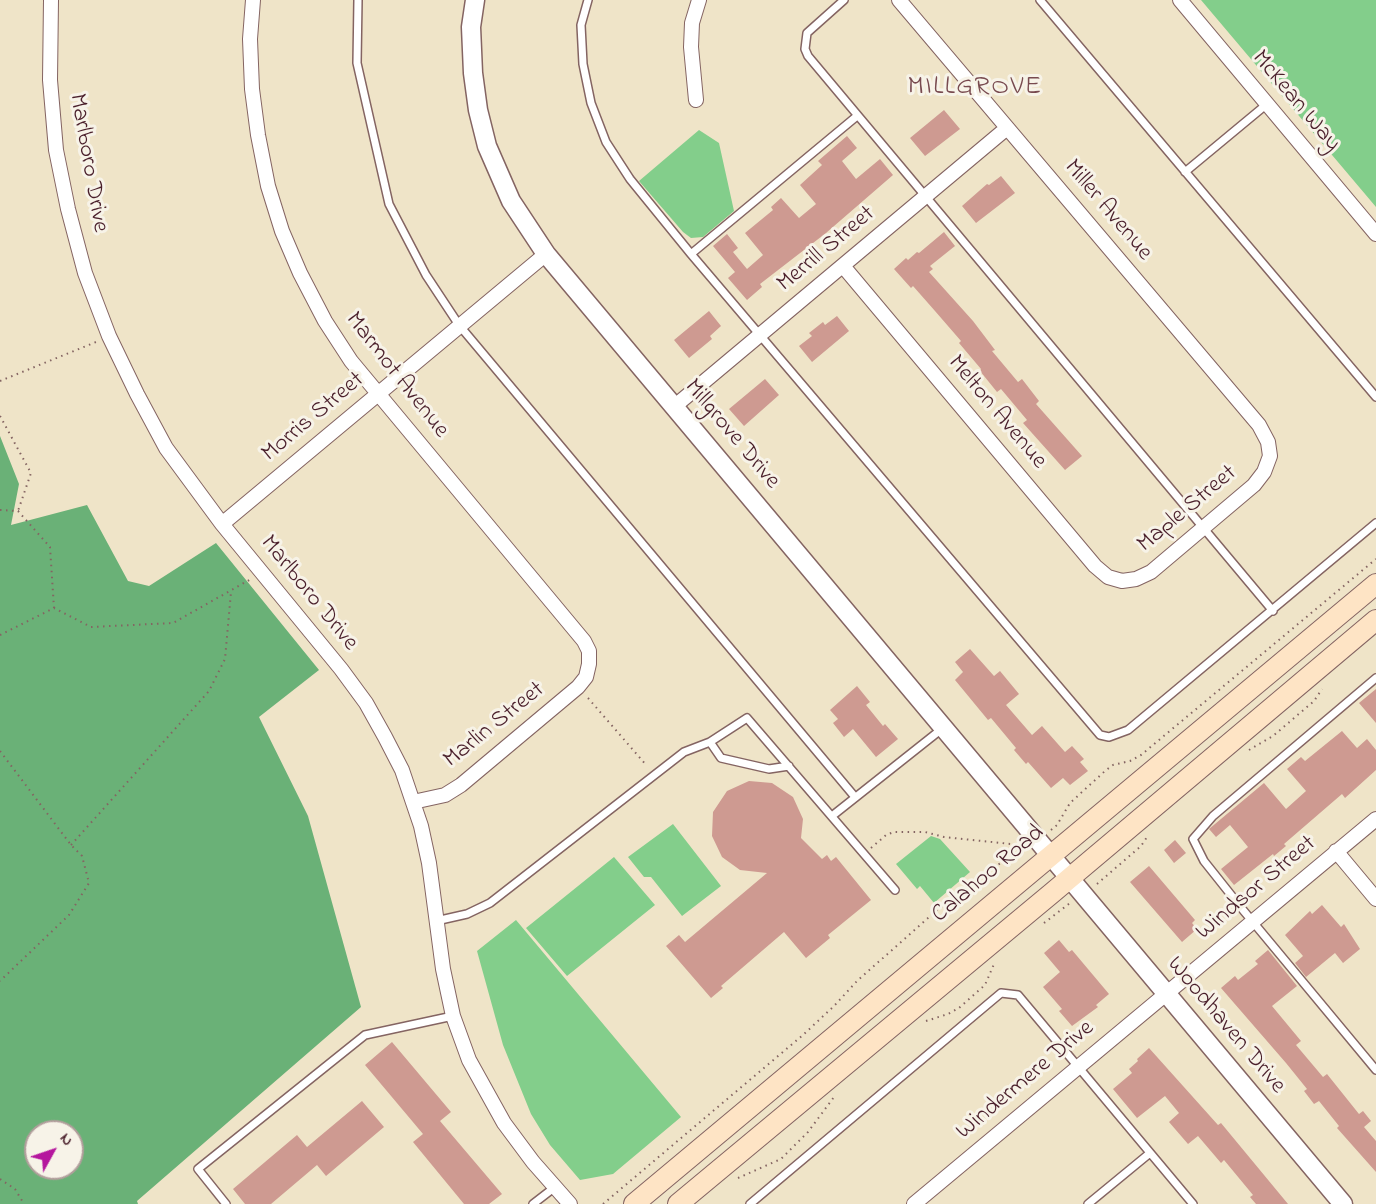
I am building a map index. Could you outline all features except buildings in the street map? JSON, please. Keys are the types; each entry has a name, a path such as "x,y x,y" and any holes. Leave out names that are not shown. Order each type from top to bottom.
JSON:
{"main road":[{"name":"Calahoo Road","path":"634,1204 1376,584"},
{"path":"678,1204 1376,620"}],"street":[{"name":"Marlboro Drive","path":"51,0 50,80 56,150 68,209 85,273 109,336 166,448 222,524 366,703 402,770 429,863 442,969 453,1016 469,1060 504,1123 570,1204"},
{"name":"Marmot Avenue","path":"253,0 250,39 252,89 268,186 282,231 300,273 325,321 351,361 584,641 590,651 589,664"},
{"name":"Millgrove Drive","path":"475,0 471,27 473,73 478,110 487,146 511,201 546,254 1051,857"},
{"path":"696,100 690,47 692,23 699,0"},
{"name":"Miller Avenue","path":"899,0 1259,425 1268,442 1270,456"},
{"name":"McKean Way","path":"1180,0 1376,234"},
{"name":"Merrill Street","path":"675,406 1007,128"},
{"name":"Morris Street","path":"222,524 546,254"},
{"name":"Melton Avenue","path":"843,266 1095,566 1108,577 1122,581"},
{"name":"Maple Street","path":"1122,581 1136,579 1151,572 1254,485 1264,472 1270,456"},
{"name":"Marlin Street","path":"413,802 445,795 461,785 578,687 586,677 589,664"},
{"name":"Windsor Street","path":"1167,994 1376,819"},
{"path":"1336,851 1376,899"},
{"name":"Woodhaven Drive","path":"1051,857 1343,1204"},
{"name":"Windermere Drive","path":"914,1204 1167,994"}],"lane":[{"path":"358,0 357,63 389,204 426,275 459,325 855,797"},
{"path":"588,0 581,25 583,64 591,103 606,142 630,179 691,254 1100,735 1109,737 1128,730 1376,523"},
{"path":"844,0 807,33 805,49 808,56 1273,611"},
{"path":"1040,0 1376,397"},
{"path":"1185,172 1267,104"},
{"path":"691,254 857,116"},
{"path":"1376,678 1213,816 1193,839 1204,861 1376,1070"},
{"path":"436,921 467,914 490,903 684,752 710,742 747,718 895,890"},
{"path":"832,816 943,727"},
{"path":"710,742 721,758 769,770 789,766"},
{"path":"750,1204 1001,993 1018,996 1193,1204"},
{"path":"226,1204 198,1169 365,1035 453,1016"},
{"path":"1088,1204 1150,1153"},
{"path":"533,1204 555,1187"}],"path":[{"path":"0,381 96,342"},
{"path":"0,416 31,473 18,511"},
{"path":"0,510 18,511 50,547 54,608"},
{"path":"1057,825 1070,803 1113,765 1130,761 1141,755 1376,559"},
{"path":"54,608 92,627 172,623 252,579"},
{"path":"71,845 209,691 225,659 231,592"},
{"path":"0,635 54,608"},
{"path":"586,696 644,764 656,773"},
{"path":"0,751 71,845 82,856 89,883 69,915 0,981"},
{"path":"865,854 886,835 894,832 925,832 944,837 1011,843"},
{"path":"603,1204 802,1035 857,981 936,911 988,870 1020,855"},
{"path":"1043,924 1065,908"},
{"path":"922,1022 959,1008 985,985 997,958"},
{"path":"738,1178 781,1159 807,1132 835,1096"},
{"path":"0,1179 15,1189 24,1204"}],"green space":[{"path":"1201,0 1376,0 1376,207"},
{"path":"699,130 719,143 734,211 703,237 691,238 683,232 639,181"},
{"path":"0,436 19,484 11,525 87,505 128,581 149,586 216,543 319,670 259,717 308,816 361,1007 137,1201 138,1204 0,1204"},
{"path":"673,824 721,886 682,916 651,877 644,877 628,857"},
{"path":"931,836 940,839 970,872 934,903 920,886 917,889 896,864"},
{"path":"614,857 655,905 567,976 526,928"},
{"path":"516,920 681,1117 613,1174 580,1180 550,1145 531,1114 503,1045 477,951"}],"district":[{"name":"MILLGROVE","path":"975,89"}]}
